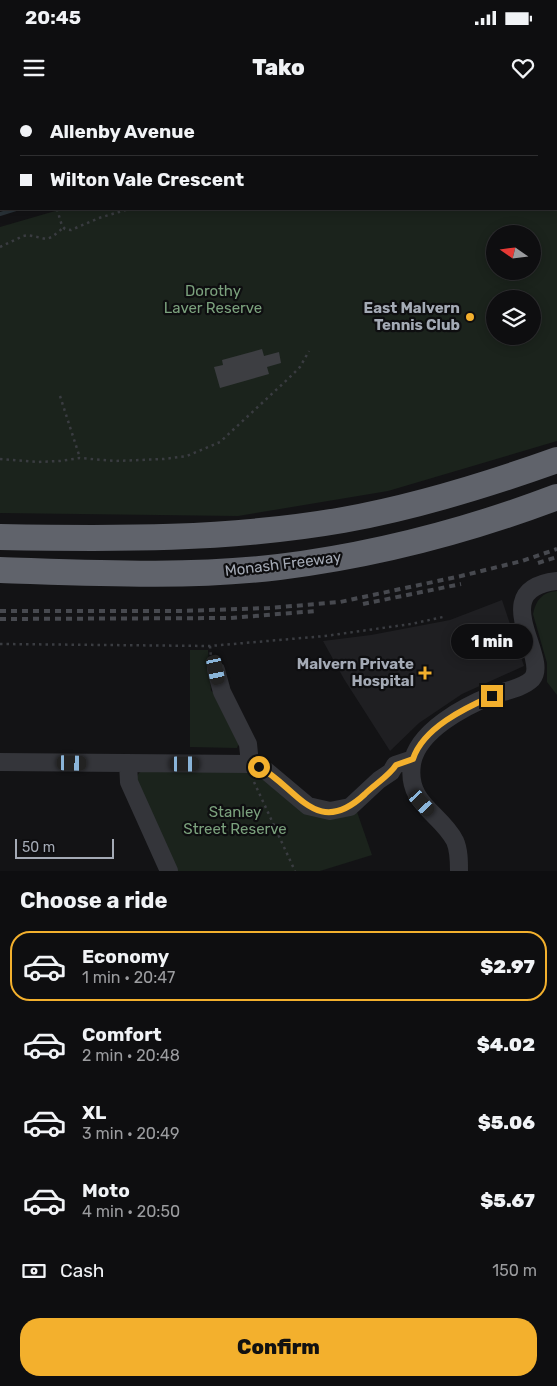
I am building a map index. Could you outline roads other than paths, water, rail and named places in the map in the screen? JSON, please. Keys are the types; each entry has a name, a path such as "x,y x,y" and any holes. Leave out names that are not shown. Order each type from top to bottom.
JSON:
{"highway":[{"path":"0,537 99,539 174,537 231,534 313,525 444,498 557,460"},
{"name":"Monash Freeway","path":"0,570 174,573 278,567 380,550 451,533 557,497"}],"street":[{"path":"459,871 456,842 422,803 416,793 412,782 413,759 423,740 456,714 486,699 520,686 532,678 535,673 536,664 524,625 523,606 528,594 536,587 545,582 557,580"},
{"path":"216,670 222,692 248,744 251,770"},
{"path":"0,762 128,763 251,770 264,769 308,806 330,811 350,807 379,780 391,772 396,765 413,759"},
{"path":"128,763 129,782 169,871"},
{"path":"391,772 397,778 412,782"}],"waterway":[{"path":"0,214 13,210"}],"railway":[{"path":"0,611 182,611 269,608 340,602 461,576 522,561 557,549"},
{"path":"538,563 557,557"},
{"path":"363,604 461,584"},
{"path":"0,619 230,618 316,611"}],"place":[{"name":"East Malvern Tennis Club","path":"470,317"},
{"name":"Malvern Private Hospital","path":"425,673"}],"park label":[{"name":"Dorothy Laver Reserve","path":"213,300"},
{"name":"Stanley Street Reserve","path":"235,820"}]}
